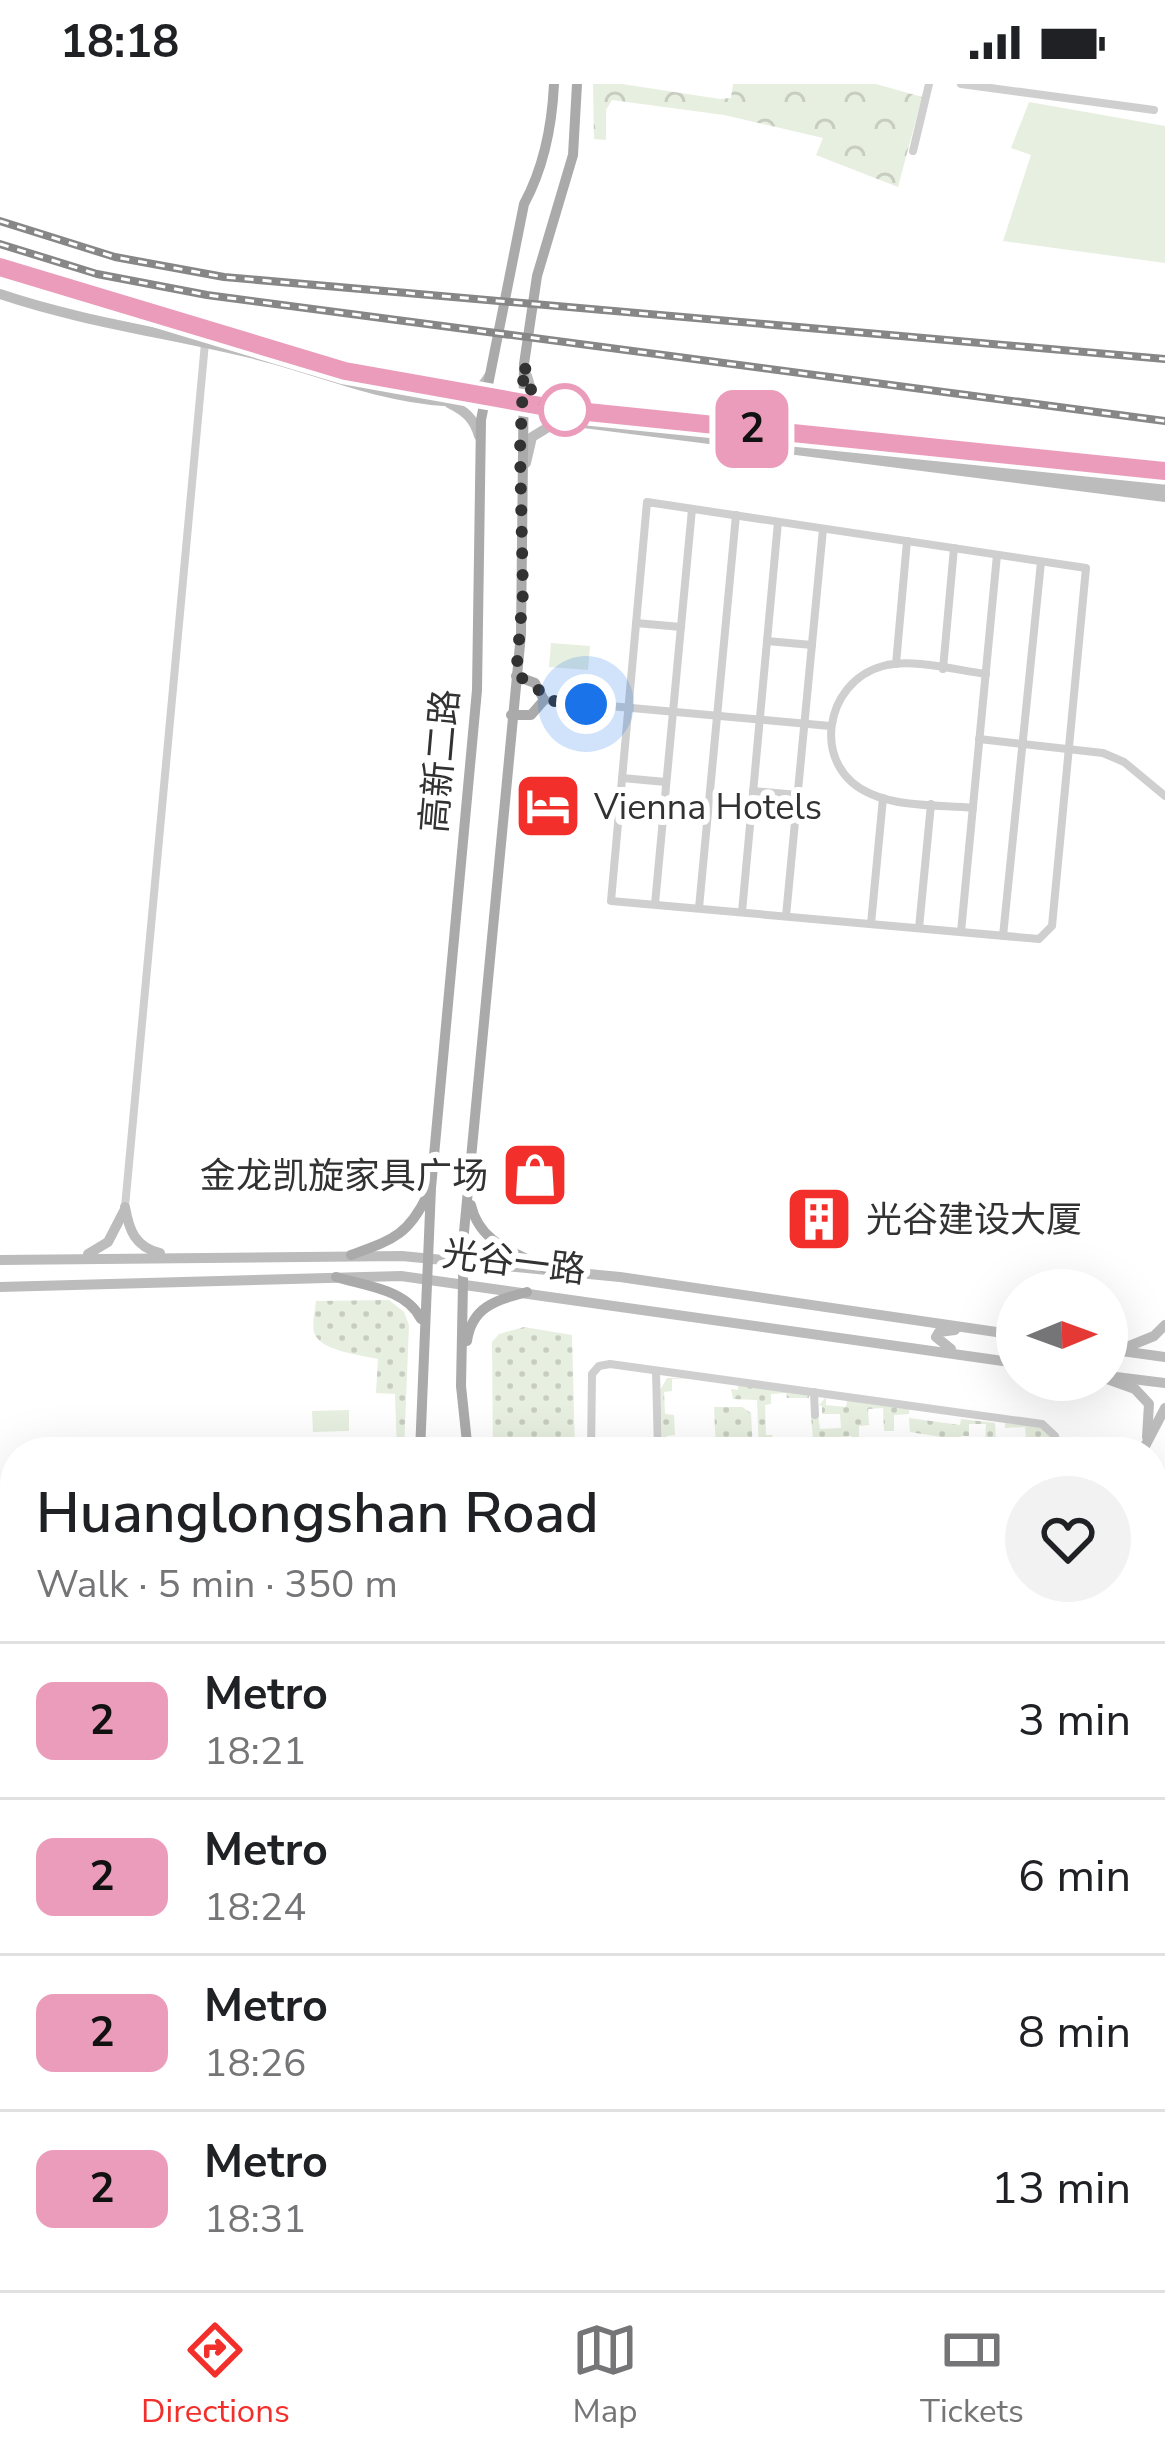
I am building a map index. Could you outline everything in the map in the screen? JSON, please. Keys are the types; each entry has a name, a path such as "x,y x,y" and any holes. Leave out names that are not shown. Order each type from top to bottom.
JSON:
{"main road":[{"name":"高新二路","path":"420,1437 431,1188 476,707 481,420 524,204 537,181 545,151 554,84"},
{"name":"高新二路","path":"466,1437 461,1386 463,1261 523,593 524,364 537,276 573,155 577,84"},
{"path":"0,294 99,324 205,343 378,390 446,401 475,423 482,448"},
{"path":"524,364 533,397 562,412 1165,493"},
{"path":"446,401 469,397 493,370"},
{"path":"523,484 532,437 560,420 1165,493"},
{"path":"512,715 531,716 544,700 535,683 516,676"},
{"path":"351,1255 409,1228 431,1188"},
{"path":"468,1192 473,1215 492,1241 552,1272"},
{"path":"125,1208 129,1230 138,1243 175,1257"},
{"path":"77,1258 108,1242 125,1208"},
{"name":"光谷一路","path":"0,1260 427,1258 620,1276 996,1333"},
{"path":"336,1277 404,1299 418,1311 424,1329"},
{"name":"光谷一路","path":"0,1287 336,1277 426,1279 996,1360"},
{"path":"461,1386 469,1329 478,1312 492,1301 527,1292"},
{"path":"1128,1344 1154,1336 1165,1325"},
{"path":"974,1356 949,1348 936,1337 939,1332 976,1330"},
{"path":"1128,1351 1165,1357"},
{"path":"1128,1380 1165,1384"},
{"path":"1128,1386 1149,1404 1147,1437"},
{"path":"1147,1437 1165,1408"}],"street":[{"path":"913,151 929,84"},
{"path":"961,84 1154,110"},
{"path":"125,1208 205,343"},
{"path":"647,502 736,515 1086,568 1052,926 1039,939 610,901 647,502"},
{"path":"655,904 692,508"},
{"path":"699,908 736,515"},
{"path":"742,912 778,522"},
{"path":"786,916 823,529"},
{"path":"896,664 907,541"},
{"path":"943,669 954,548"},
{"path":"961,932 997,555"},
{"path":"1003,936 1041,562"},
{"path":"636,623 681,627"},
{"path":"767,641 812,645"},
{"path":"973,808 883,798 862,790 842,770 830,726 835,706 853,682 876,668 896,664 986,674"},
{"path":"544,700 830,726"},
{"path":"980,740 1114,757 1165,796"},
{"path":"622,778 666,782"},
{"path":"753,790 798,795"},
{"path":"871,924 883,798"},
{"path":"920,928 931,803"},
{"path":"592,1437 592,1374 610,1364 1042,1424 1055,1437"},
{"path":"656,1371 658,1437"},
{"path":"814,1392 815,1415"}],"green space":[{"path":"593,84 720,99 731,98 733,84 876,84 922,97 898,187 816,155 823,138 724,115 612,100 606,110 606,140 594,139"},
{"path":"1029,102 1165,126 1165,263 1003,241 1031,155 1011,148"},
{"path":"551,643 590,646 588,670 549,667"},
{"path":"389,1300 404,1312 409,1325 405,1437 396,1437 395,1394 376,1393 378,1359 332,1348 317,1338 313,1329 316,1301"},
{"path":"524,1327 572,1335 575,1437 493,1437 492,1342 499,1334"},
{"path":"667,1378 690,1378 672,1379 672,1391 664,1392 665,1414 674,1415 675,1435 667,1437 662,1437 660,1390"},
{"path":"738,1385 809,1394 809,1398 771,1394 771,1404 765,1405 766,1435 772,1437 758,1437 757,1400 733,1399 731,1389 738,1390"},
{"path":"826,1397 826,1405 846,1407 847,1400 909,1408 909,1414 894,1415 894,1431 884,1431 883,1408 868,1409 869,1425 859,1426 859,1437 813,1437 811,1416 818,1414 820,1429 841,1428 840,1414 822,1414 819,1405"},
{"path":"714,1407 742,1407 751,1413 752,1437 715,1437"},
{"path":"349,1410 349,1431 313,1432 312,1411"},
{"path":"909,1418 960,1425 961,1419 995,1423 996,1437 985,1437 986,1424 969,1424 969,1436 961,1437 910,1432"},
{"path":"1005,1423 1042,1426 1050,1437 1026,1437 1025,1427 1005,1428"}],"railway":[{"path":"0,221 115,257 224,277 1165,359"},
{"path":"0,244 97,274 207,295 1165,421"}],"metro line":[{"name":"2","path":"0,267 345,371 558,409 1165,471"}],"place":[{"name":"Vienna Hotels","path":"548,806"},
{"name":"金龙凯旋家具广场","path":"535,1175"},
{"name":"光谷建设大厦","path":"819,1219"}],"route":[{"path":"565,410 552,409 533,397 524,364 520,449 523,593 516,676 535,683 544,700 586,704"}]}
